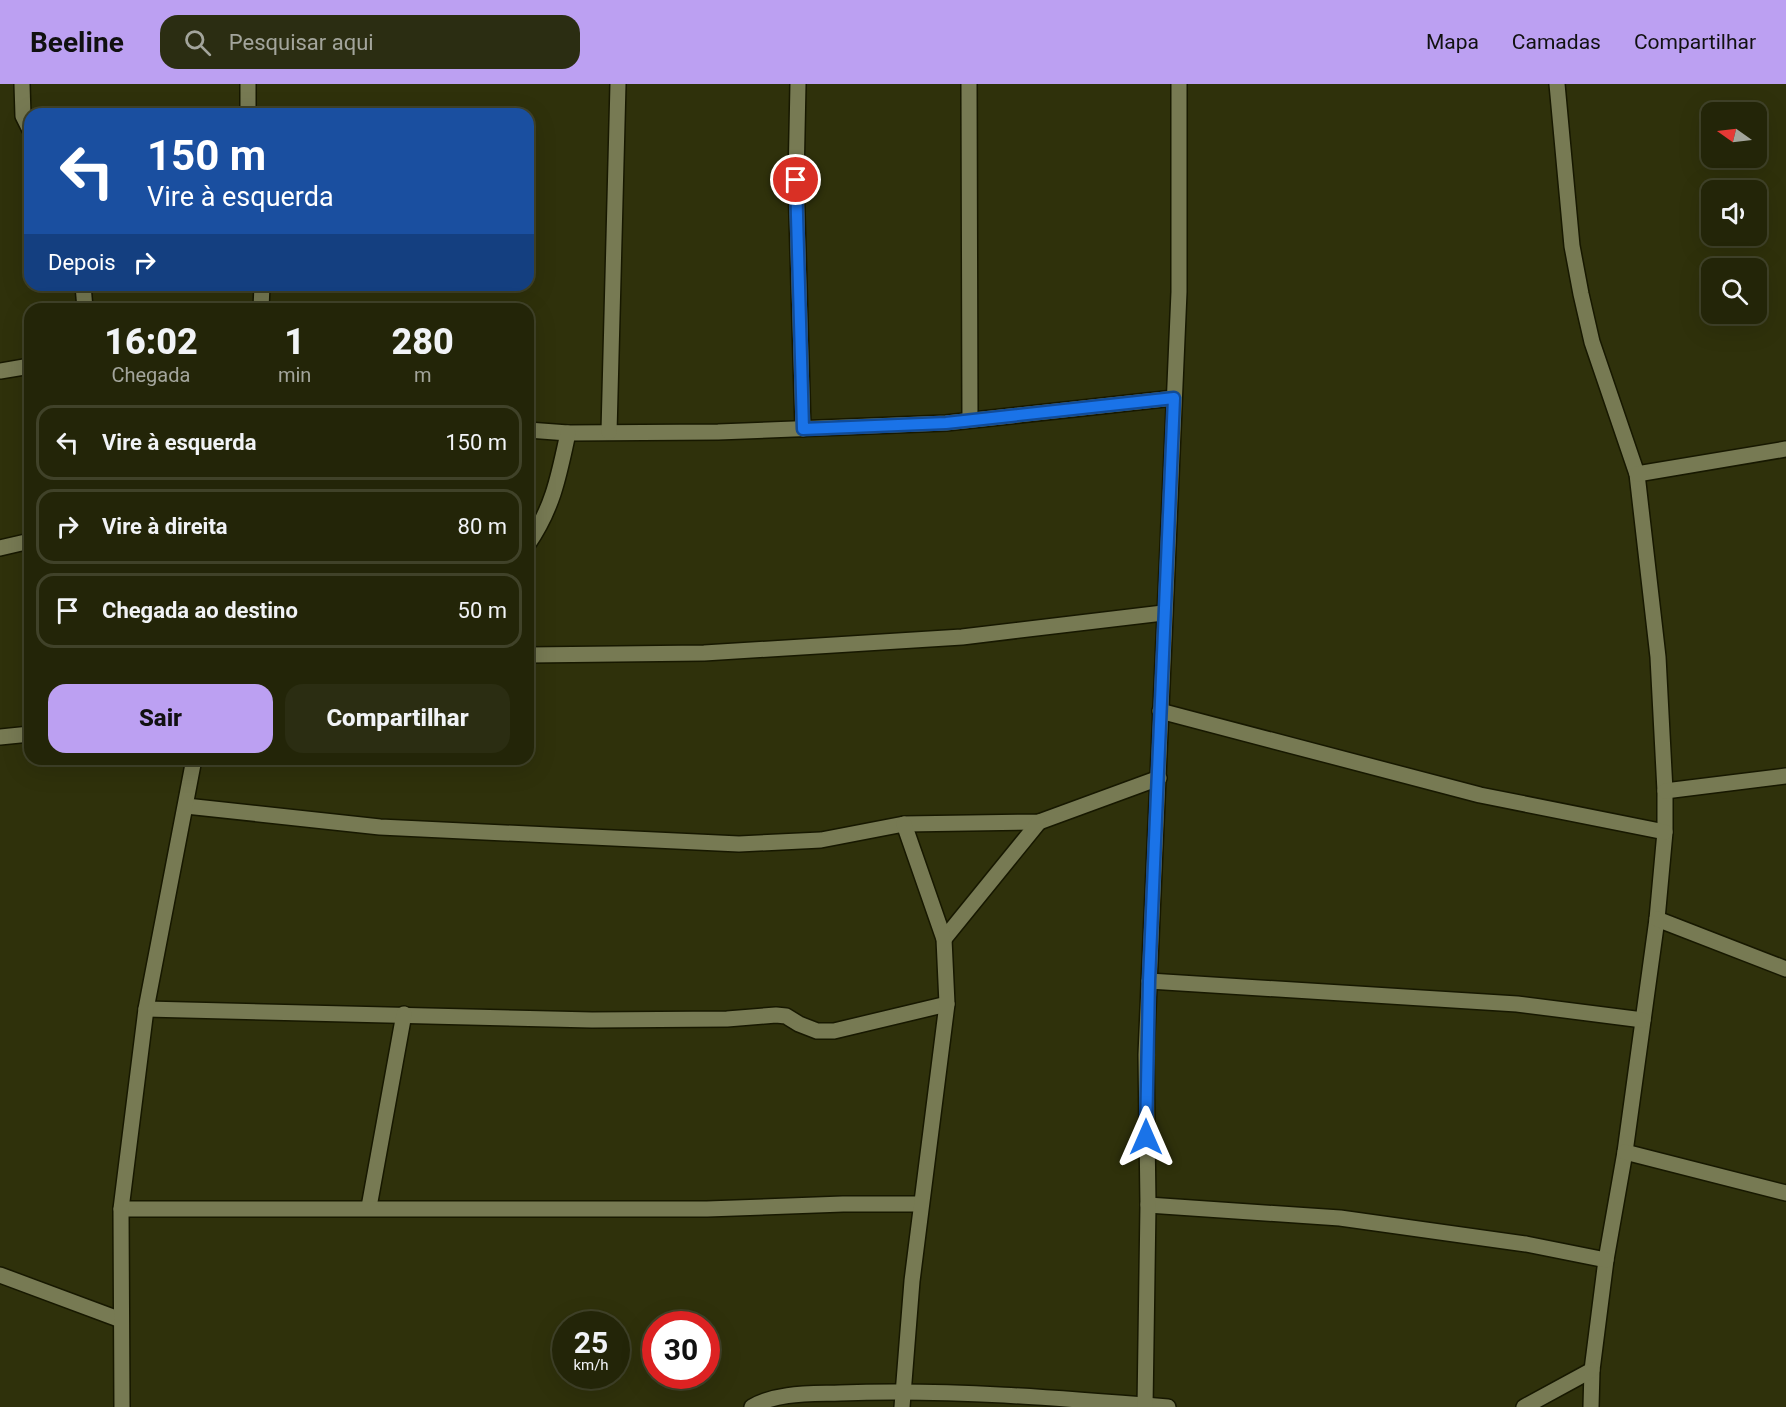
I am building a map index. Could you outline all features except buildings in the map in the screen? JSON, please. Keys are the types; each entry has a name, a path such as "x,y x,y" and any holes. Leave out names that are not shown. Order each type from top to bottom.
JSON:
{"street":[{"path":"22,84 24,118"},
{"path":"248,108 249,84"},
{"path":"609,432 618,84"},
{"path":"798,84 796,180 803,429"},
{"path":"969,84 970,420"},
{"path":"1145,1406 1148,1205 1146,1055 1159,778 1163,614 1179,292 1179,84"},
{"path":"1557,84 1572,246 1581,294 1592,342 1637,474 1658,657 1665,790 1665,832 1657,919 1625,1152 1606,1260 1592,1370 1591,1407"},
{"path":"0,370 24,367"},
{"path":"534,430 568,433 803,429 970,420 1174,398"},
{"path":"534,535 544,521 555,495 568,433"},
{"path":"1637,474 1786,449"},
{"path":"0,548 24,542"},
{"path":"534,655 704,653 962,637 1163,614"},
{"path":"1160,711 1480,795 1665,832"},
{"path":"0,737 24,735"},
{"path":"122,1407 121,1209 146,1009 193,765"},
{"path":"1665,790 1786,777"},
{"path":"186,806 380,827 739,844 821,840 904,824 1039,822 1159,778"},
{"path":"944,939 1039,822"},
{"path":"903,1407 921,1204 943,1052 947,1004 944,939 904,824"},
{"path":"1657,919 1786,969"},
{"path":"1149,981 1517,1004 1643,1020"},
{"path":"146,1009 592,1020 727,1019 776,1015 786,1016 798,1024 817,1031 834,1031 947,1004"},
{"path":"369,1207 404,1014"},
{"path":"1625,1152 1786,1192"},
{"path":"121,1209 369,1207 707,1209 843,1204 921,1204"},
{"path":"1148,1205 1340,1218 1526,1244 1606,1260"},
{"path":"0,1275 121,1320"},
{"path":"1524,1407 1592,1370"},
{"path":"752,1407 763,1400 797,1394 903,1390 1168,1407"}],"route":[{"path":"796,180 803,429 946,423 1174,398 1146,1055 1146,1137"}]}
